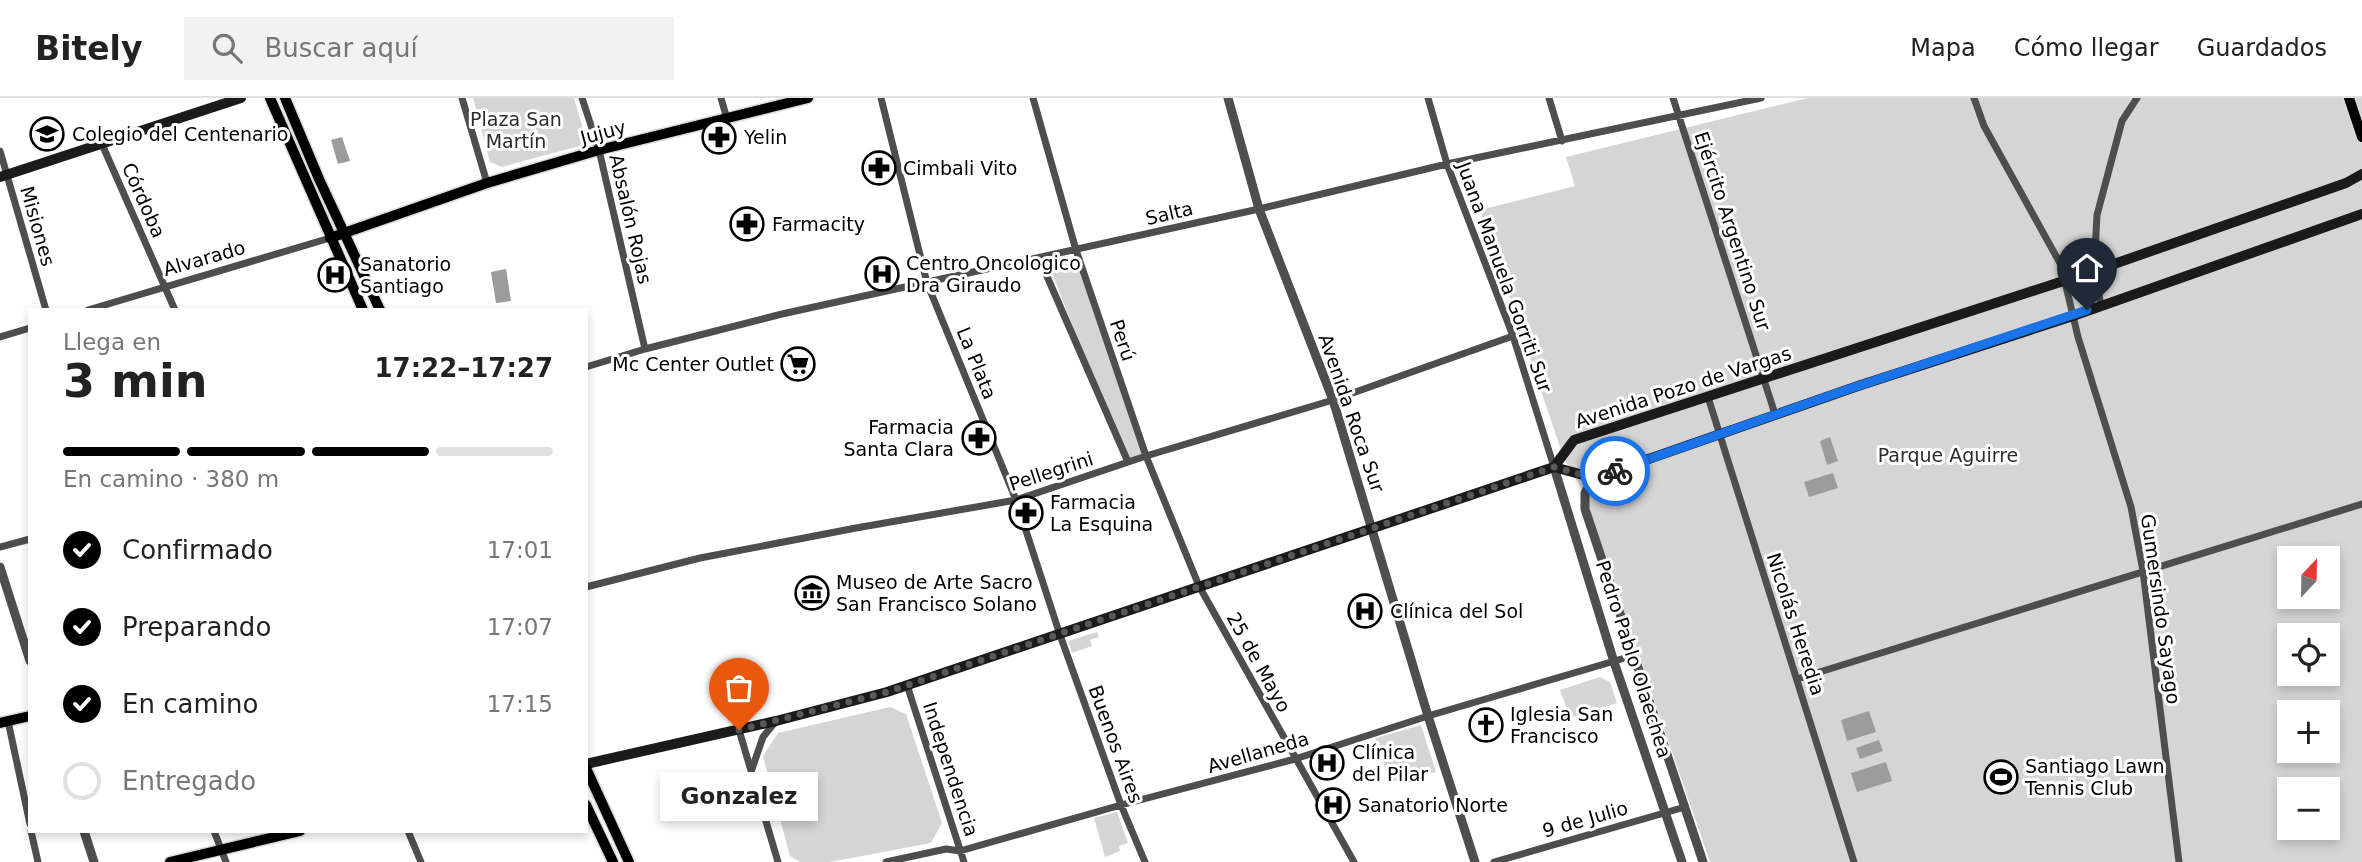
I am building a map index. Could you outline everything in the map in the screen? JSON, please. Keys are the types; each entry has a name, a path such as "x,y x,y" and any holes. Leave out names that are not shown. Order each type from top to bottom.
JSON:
{"main road":[{"path":"4,176 241,98"},
{"path":"270,98 362,308"},
{"path":"285,98 379,308"},
{"name":"Jujuy","path":"330,238 487,183 598,150 808,98"},
{"path":"2349,98 2362,136"},
{"name":"Avenida Pozo de Vargas","path":"1554,467 1574,440 2094,271 2346,183 2362,174"},
{"path":"588,766 776,721 907,685 1554,467 1594,478 1775,414 2073,316 2362,214"},
{"path":"4,722 28,716"},
{"path":"588,770 629,862"},
{"path":"588,808 613,862"},
{"path":"170,862 292,833"}],"street":[{"path":"462,98 487,183"},
{"name":"Absalón Rojas","path":"582,98 598,150 645,349"},
{"path":"721,98 727,118"},
{"name":"La Plata","path":"881,98 927,283 1016,500 1060,635"},
{"name":"Perú","path":"1032,98 1076,250 1146,456 1199,586"},
{"name":"Avenida Roca Sur","path":"1228,98 1259,209 1333,400 1475,862"},
{"name":"Juana Manuela Gorriti Sur","path":"1428,98 1447,164 1513,336 1554,467"},
{"path":"1549,98 1562,141"},
{"name":"Ejército Argentino Sur","path":"1673,98 1775,414"},
{"name":"Salta","path":"588,366 782,314 1259,209 1447,164 1761,98"},
{"name":"Gumersindo Sayago","path":"1974,98 1984,126 2061,265 2078,337 2131,507 2143,570 2179,862"},
{"path":"2101,305 2094,271 2099,203 2117,148 2122,121 2137,98"},
{"name":"Córdoba","path":"101,142 174,308"},
{"name":"Misiones","path":"0,150 4,176 45,308"},
{"name":"Alvarado","path":"94,308 164,285 330,238"},
{"path":"1039,258 1128,462"},
{"path":"0,337 28,329"},
{"name":"Pellegrini","path":"588,587 713,556 1016,500 1146,456 1333,400 1513,336"},
{"name":"Nicolás Heredia","path":"1707,397 1854,862"},
{"name":"Pedro Pablo Olaechea","path":"1554,467 1614,662 1682,862"},
{"name":"Pedro Pablo Olaechea","path":"1594,478 1586,488 1585,509 1703,862"},
{"path":"1797,679 2143,570 2362,505"},
{"path":"0,547 28,540"},
{"path":"0,567 28,655"},
{"name":"25 de Mayo","path":"1199,586 1354,862"},
{"name":"Buenos Aires","path":"1060,635 1121,805 1145,862"},
{"name":"Avellaneda","path":"886,862 946,849 960,851 1295,759 1428,716 1635,655"},
{"name":"Independencia","path":"907,685 964,862"},
{"path":"752,769 763,737 776,721"},
{"path":"4,722 28,816"},
{"path":"739,730 778,862"},
{"name":"9 de Julio","path":"1494,862 1685,807"},
{"path":"31,833 38,862"},
{"path":"86,833 94,862"},
{"path":"215,833 226,862"},
{"path":"409,833 421,862"}],"green space":[{"name":"Plaza San Martín","path":"473,98 574,98 586,139 583,145 502,167 490,162"},
{"name":"Parque Aguirre","path":"1808,98 2362,98 2362,862 1710,862 1581,488 1563,456 1480,210 1575,186 1566,157"},
{"path":"1080,255 1143,456 1124,461 1048,262"},
{"path":"1097,632 1099,637 1090,640 1092,646 1072,653 1068,641"},
{"path":"1600,677 1610,682 1617,703 1570,718 1560,690"},
{"path":"890,707 906,714 942,823 931,843 830,862 800,862 790,856 763,756 778,733"},
{"path":"1421,725 1436,772 1390,782 1375,738"},
{"path":"1117,812 1128,843 1119,846 1120,851 1105,857 1094,818"}],"shaded area":[{"path":"342,137 350,161 338,164 331,140"},
{"path":"506,269 511,301 496,303 491,272"},
{"path":"1830,437 1838,461 1827,465 1820,441"},
{"path":"1833,473 1838,488 1809,497 1804,482"},
{"path":"1869,711 1876,732 1847,741 1841,720"},
{"path":"1879,740 1883,751 1860,759 1856,748"},
{"path":"1886,762 1892,781 1857,792 1851,773"}],"way so far":[{"path":"739,730 887,692 1554,467 1594,478 1615,471"}],"place":[{"name":"Colegio del Centenario","path":"47,134"},
{"name":"Yelin","path":"719,137"},
{"name":"Cimbali Vito","path":"879,168"},
{"name":"Farmacity","path":"747,224"},
{"name":"Centro Oncologico Dra Giraudo","path":"882,274"},
{"name":"Sanatorio Santiago","path":"335,275"},
{"name":"Mc Center Outlet","path":"798,364"},
{"name":"Farmacia Santa Clara","path":"979,438"},
{"name":"Farmacia La Esquina","path":"1026,513"},
{"name":"Museo de Arte Sacro San Francisco Solano","path":"812,593"},
{"name":"Clínica del Sol","path":"1365,611"},
{"name":"Iglesia San Francisco","path":"1486,725"},
{"name":"Gonzalez","path":"739,730"},
{"name":"Clínica del Pilar","path":"1327,763"},
{"name":"Santiago Lawn Tennis Club","path":"2001,777"},
{"name":"Sanatorio Norte","path":"1333,805"}],"route":[{"path":"1615,471 1837,393 2087,310"}]}
